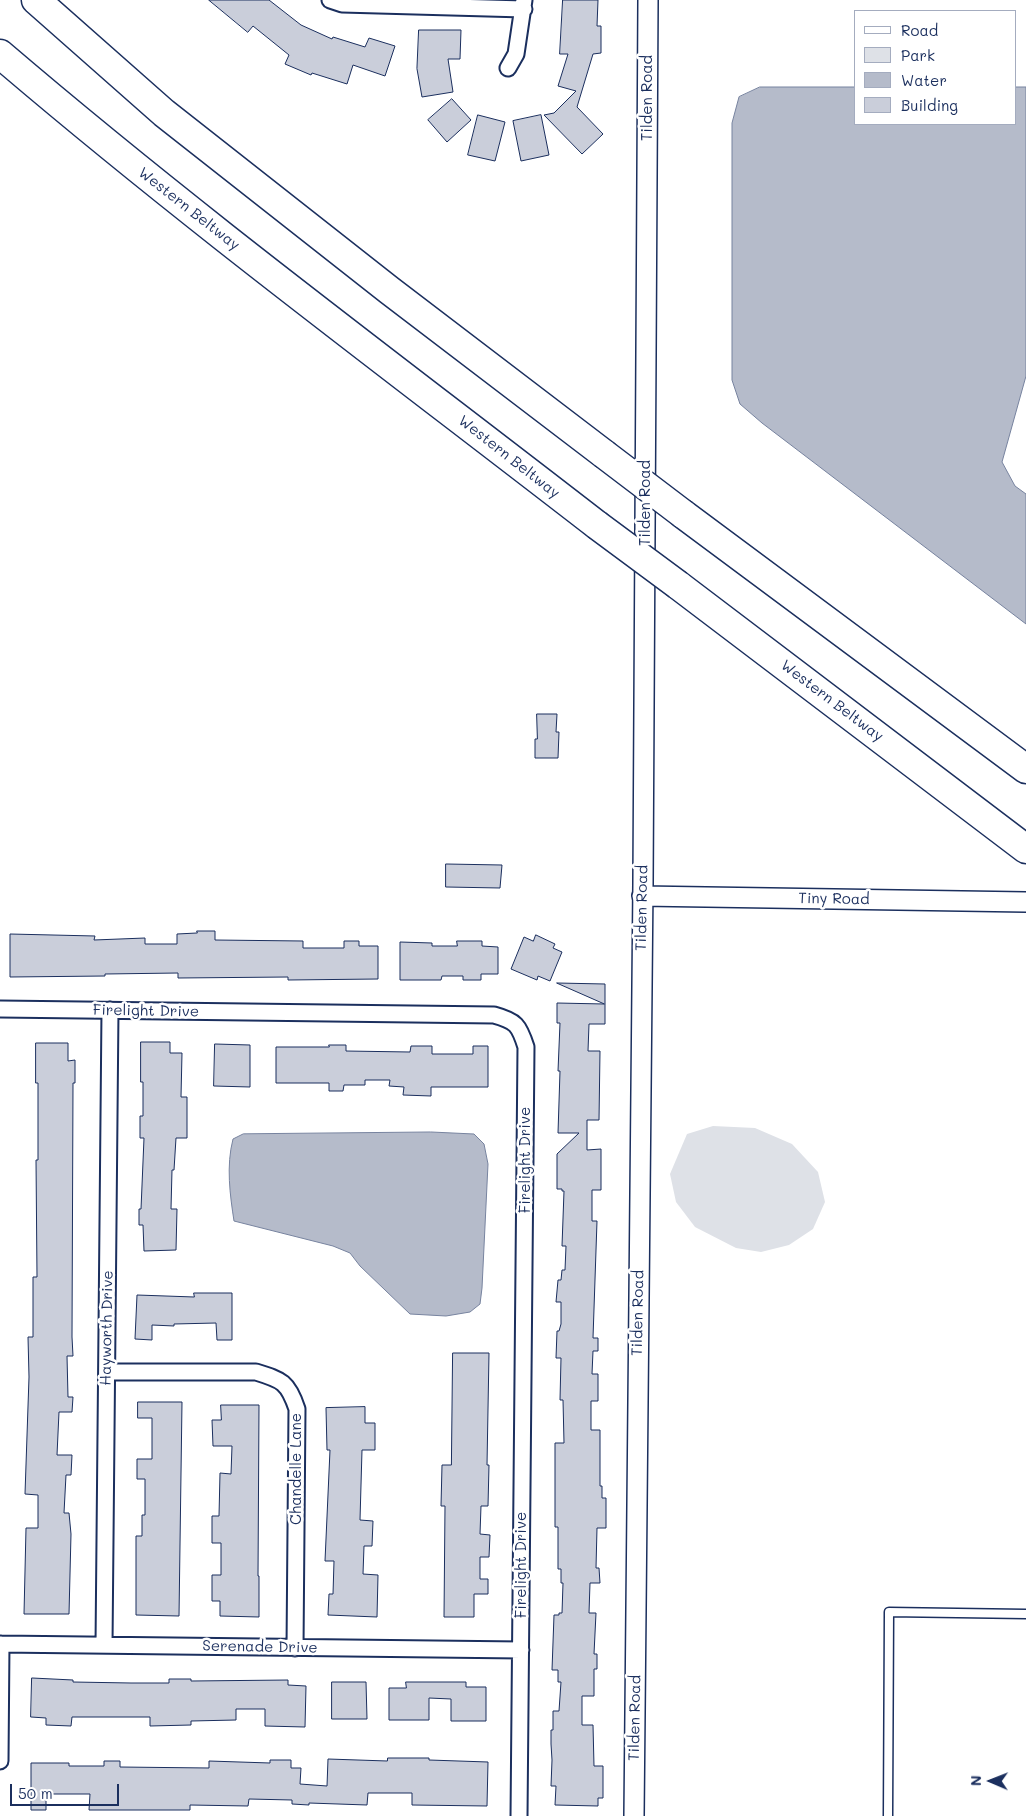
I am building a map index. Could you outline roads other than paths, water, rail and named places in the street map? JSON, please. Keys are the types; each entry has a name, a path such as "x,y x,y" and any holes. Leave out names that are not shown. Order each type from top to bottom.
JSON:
{"highway":[{"path":"36,0 164,113 389,290 683,514 1026,769"},
{"name":"Western Beltway","path":"0,54 93,134 196,216 597,525 1026,849"}],"street":[{"path":"330,0 342,4 524,4 516,54 508,68"},
{"name":"Tilden Road","path":"634,1816 648,0"},
{"name":"Tiny Road","path":"642,896 1026,902"},
{"name":"Firelight Drive","path":"0,1009 494,1015 510,1020 521,1031 526,1047 519,1816"},
{"name":"Hayworth Drive","path":"104,1645 110,1010"},
{"name":"Chandelle Lane","path":"107,1372 256,1372 277,1378 291,1391 296,1408 295,1648"},
{"path":"0,1761 1,1644"},
{"name":"Serenade Drive","path":"1,1644 521,1650"}],"lane":[{"path":"888,1816 889,1612 1026,1614"}],"water":[{"path":"760,87 854,87 854,125 1016,125 1016,87 1026,87 1026,376 1002,462 1015,486 1026,494 1026,624 762,423 740,404 732,380 732,123 739,97"},
{"path":"431,1132 474,1134 484,1144 488,1164 482,1288 480,1304 470,1312 446,1316 410,1314 360,1266 350,1253 333,1246 234,1221 229,1170 231,1149 233,1139 243,1134"}]}
